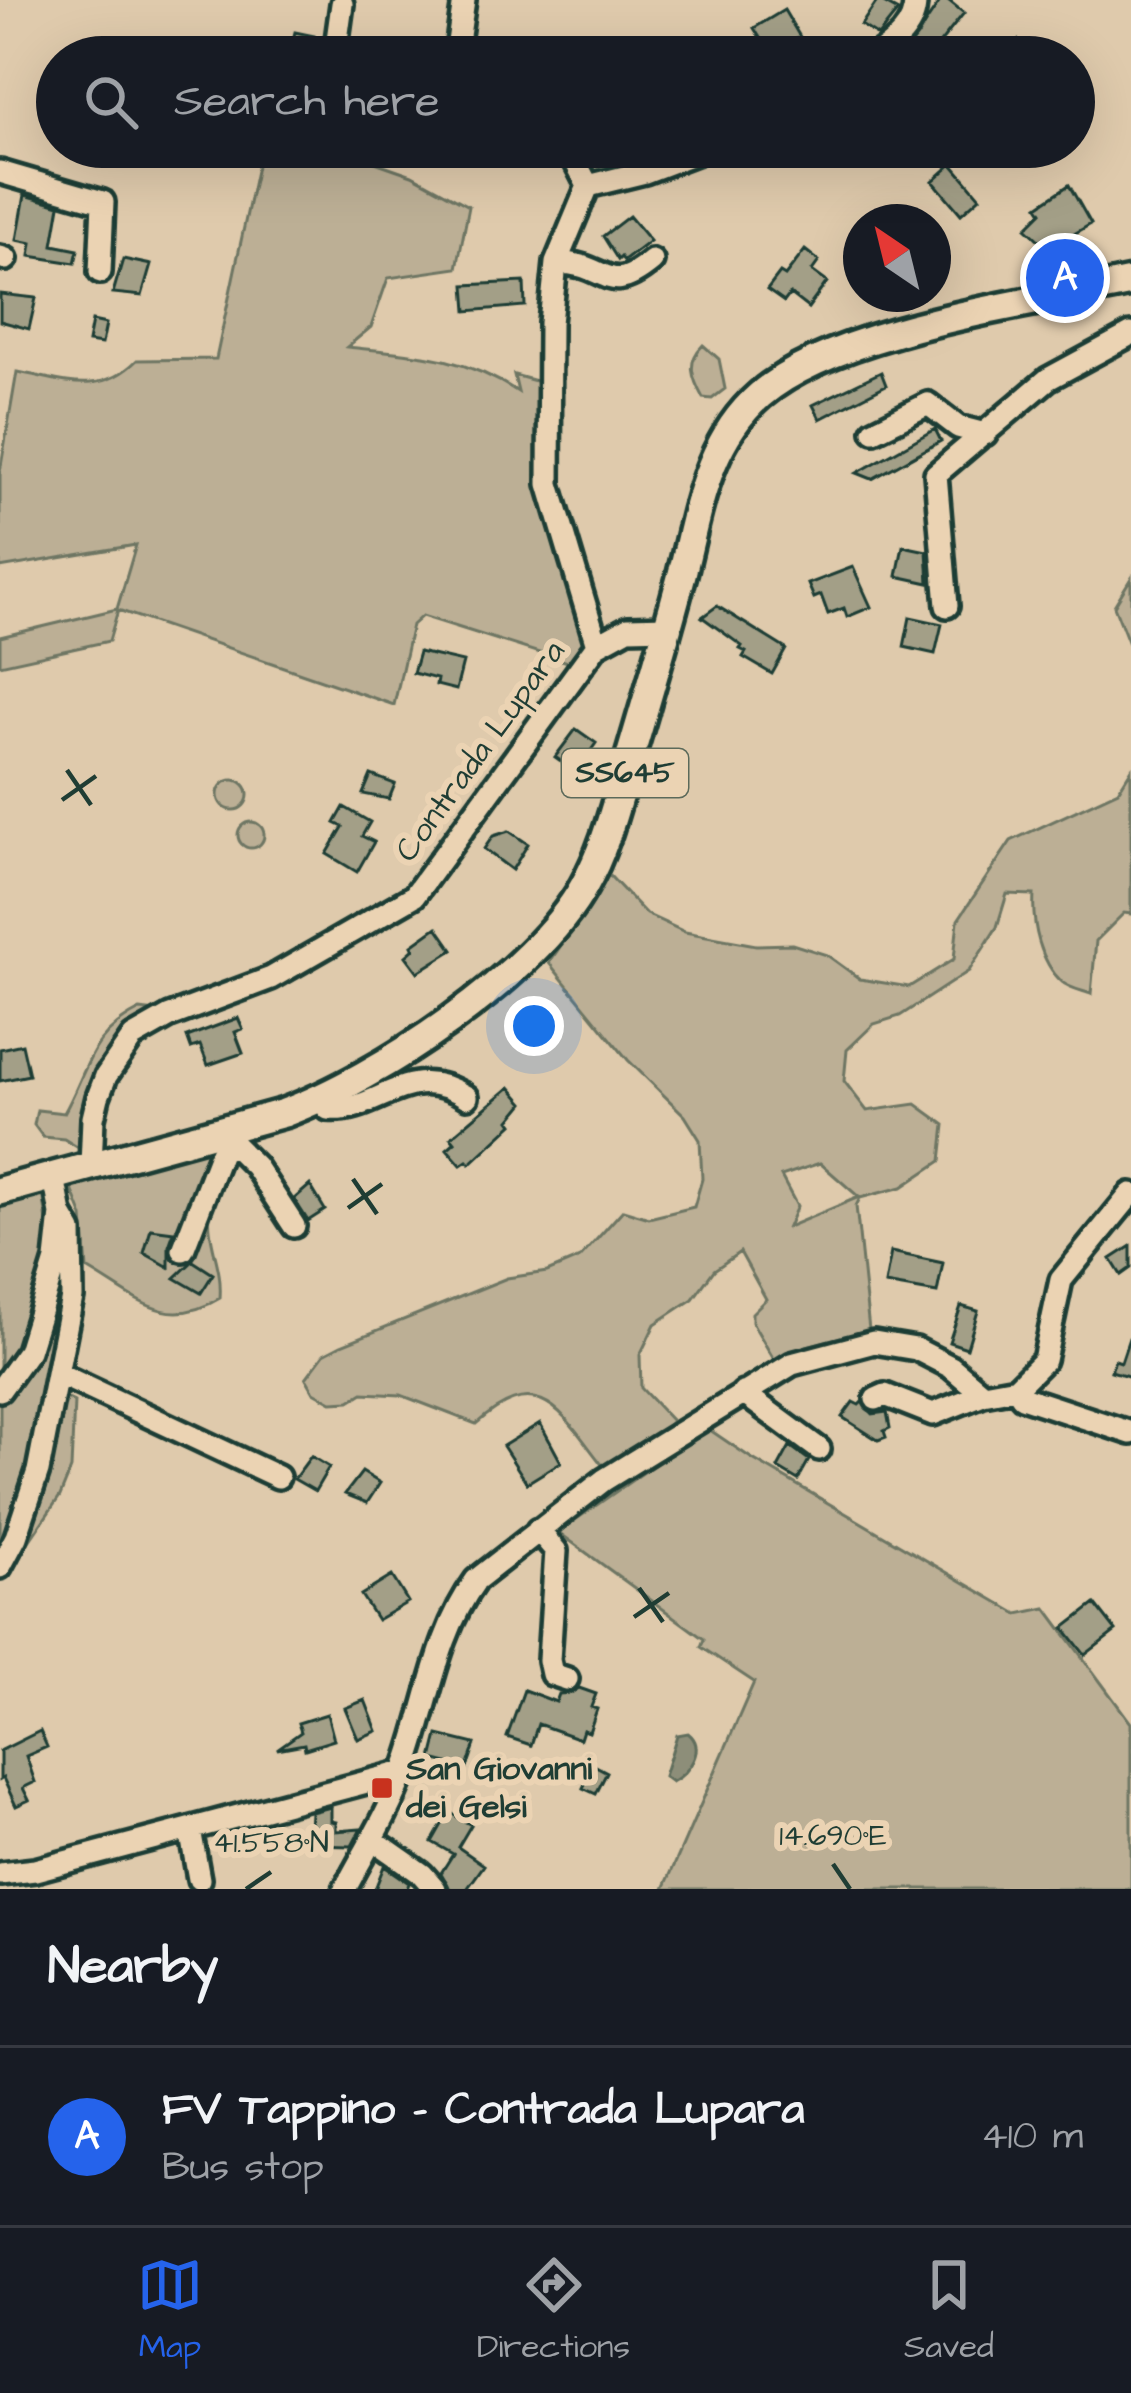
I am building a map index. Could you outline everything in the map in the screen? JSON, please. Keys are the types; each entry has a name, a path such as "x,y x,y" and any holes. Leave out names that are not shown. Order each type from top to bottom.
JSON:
{"main road":[{"name":"SS645","path":"0,1191 230,1136 321,1100 447,1021 548,938 569,911 603,845 713,454 758,395 810,363 878,338 1131,283"}],"street":[{"path":"459,36 464,0"},
{"path":"902,36 916,14 915,0"},
{"path":"338,36 342,4"},
{"path":"579,168 588,186 656,168"},
{"path":"1,176 103,202 100,272"},
{"name":"Contrada Lupara","path":"91,1166 98,1097 106,1076 133,1037 170,1016 272,977 414,896 597,645 549,484 550,323 556,263 588,186"},
{"path":"556,263 583,262 615,280 629,280 652,261"},
{"path":"947,606 936,473 1048,379 1131,334"},
{"path":"874,431 928,404 958,427 985,434"},
{"path":"597,645 628,628 668,627"},
{"path":"321,1100 328,1109 346,1111 413,1085 446,1084 467,1097"},
{"path":"183,1250 230,1136 294,1226"},
{"path":"0,1390 28,1352 56,1259 61,1214 54,1177"},
{"path":"877,1399 885,1395 932,1414 983,1394 1016,1388 1044,1360 1061,1280 1131,1193"},
{"path":"0,1567 16,1537 38,1471 59,1374 74,1270 71,1231 61,1214"},
{"path":"345,1889 404,1772 462,1599 485,1570 604,1480 792,1364 874,1342 916,1349 951,1367 983,1394"},
{"path":"59,1374 278,1477"},
{"path":"1016,1388 1022,1397 1131,1433"},
{"path":"743,1393 819,1449"},
{"path":"538,1530 556,1551 549,1660 552,1674 567,1679"},
{"path":"0,1874 35,1870 404,1772"},
{"path":"190,1829 200,1879"},
{"path":"372,1839 422,1874 435,1889"}],"shaded area":[{"path":"257,168 392,168 469,206 457,268 388,278 371,327 347,347 456,363 518,392 514,375 539,382 544,473 587,646 571,663 422,616 412,625 394,705 118,610 109,641 0,665 0,637 117,609 136,545 0,568 0,472 17,372 95,383 123,372 137,360 216,359"},
{"path":"703,345 719,359 725,389 712,399 703,398 692,370"},
{"path":"1131,578 1131,649 1114,606"},
{"path":"1131,770 1131,914 1124,913 1096,941 1091,994 1065,984 1048,964 1036,930 1034,895 1007,894 997,927 969,971 900,1016 874,1024 847,1050 844,1081 867,1111 916,1104 945,1125 941,1161 902,1187 860,1198 856,1206 869,1330 807,1346 776,1363 752,1322 752,1313 766,1299 740,1252 714,1270 693,1299 655,1324 640,1355 641,1388 672,1421 655,1438 604,1467 563,1415 535,1398 499,1407 476,1424 401,1395 363,1393 350,1401 332,1402 314,1392 306,1378 324,1354 341,1345 507,1278 547,1272 580,1258 623,1210 649,1218 694,1207 702,1179 700,1140 685,1116 628,1060 549,963 609,875 646,914 685,932 756,945 792,944 827,955 860,979 909,987 954,959 958,920 1011,841 1118,791","holes":["820,1163 859,1197 788,1227 797,1206 781,1176"]},
{"path":"233,780 244,784 248,795 244,806 233,810 222,806 218,795 222,784"},
{"path":"251,822 261,825 261,845 251,848 241,845 238,835 241,825"},
{"path":"140,1010 149,1011 150,1017 130,1031 83,1144 77,1147 64,1139 43,1137 34,1125 37,1110 64,1113 100,1042"},
{"path":"217,1142 221,1168 210,1217 220,1298 201,1308 167,1311 151,1307 87,1269 83,1217 70,1184"},
{"path":"43,1191 47,1264 65,1247 46,1388 74,1402 71,1469 60,1496 21,1553 0,1553 0,1202"},
{"path":"707,1428 1018,1614 1046,1608 1131,1723 1131,1889 664,1889 754,1682 701,1647 704,1639 558,1532"},
{"path":"688,1733 696,1746 694,1760 672,1782 664,1776 677,1735"}],"building":[{"path":"878,0 898,11 878,36 861,25"},
{"path":"941,0 964,13 946,36 917,36"},
{"path":"784,10 799,36 759,36 754,28"},
{"path":"948,168 955,168 980,197 961,214 933,181"},
{"path":"1069,185 1091,224 1052,247 1091,248 1099,261 1071,270 1026,228 1042,212 1038,206"},
{"path":"25,195 60,205 53,245 78,250 75,263 30,256 32,243 17,240"},
{"path":"629,216 650,241 624,261 618,260 603,236"},
{"path":"805,250 819,261 812,271 827,282 808,308 790,294 784,302 767,290"},
{"path":"123,259 151,265 142,296 113,293"},
{"path":"524,282 525,306 467,311 465,285"},
{"path":"0,294 36,298 29,329 0,321"},
{"path":"92,321 106,324 102,344 88,342"},
{"path":"881,372 886,385 820,419 813,405"},
{"path":"935,429 941,441 872,479 857,473"},
{"path":"903,546 927,551 929,583 897,576"},
{"path":"853,567 871,607 847,617 844,608 828,614 821,595 814,598 808,584"},
{"path":"717,606 786,649 772,674 743,657 742,646 702,617"},
{"path":"910,617 942,624 935,654 904,647"},
{"path":"419,652 463,662 456,690 413,673"},
{"path":"576,729 596,743 576,772 555,757"},
{"path":"371,775 395,784 389,799 363,794"},
{"path":"344,807 370,822 362,836 374,842 357,872 327,854 343,827 335,823"},
{"path":"509,831 528,844 512,870 484,849 493,836"},
{"path":"437,927 453,950 418,972 406,956 414,949 412,945"},
{"path":"238,1018 243,1029 235,1032 243,1053 208,1065 200,1045 191,1048 187,1037"},
{"path":"22,1044 29,1075 0,1081 0,1049"},
{"path":"510,1087 524,1103 510,1120 513,1124 470,1164 461,1165 447,1149 455,1142 451,1137"},
{"path":"310,1185 325,1210 308,1221 294,1199"},
{"path":"151,1229 174,1232 169,1267 144,1253"},
{"path":"1131,1246 1131,1268 1121,1275 1111,1259"},
{"path":"891,1252 943,1263 937,1293 885,1284"},
{"path":"193,1261 213,1274 201,1293 175,1278"},
{"path":"961,1306 978,1311 967,1348 949,1342"},
{"path":"1129,1338 1131,1377 1111,1371 1115,1360 1121,1362"},
{"path":"853,1402 862,1402 873,1414 887,1412 890,1428 884,1431 886,1437 878,1440 842,1417"},
{"path":"540,1423 561,1462 527,1483 503,1446"},
{"path":"790,1446 809,1460 798,1480 778,1468"},
{"path":"311,1456 329,1467 315,1491 294,1479"},
{"path":"362,1472 380,1483 367,1503 345,1494"},
{"path":"392,1576 408,1602 377,1620 361,1595"},
{"path":"1095,1604 1116,1631 1085,1655 1064,1628"},
{"path":"579,1688 596,1694 591,1707 597,1709 589,1732 583,1730 580,1739 538,1724 531,1745 507,1737 524,1690 556,1702 559,1694"},
{"path":"365,1700 377,1731 358,1739 345,1708"},
{"path":"327,1714 334,1740 305,1749 304,1744 277,1749 301,1732 298,1723"},
{"path":"40,1731 47,1747 26,1756 35,1782 23,1788 29,1800 16,1806 3,1778 0,1780 0,1751"},
{"path":"438,1735 475,1744 467,1768 432,1759"},
{"path":"594,1765 607,1772 596,1794 583,1788"},
{"path":"331,1807 336,1831 361,1829 352,1846 309,1845 311,1812"},
{"path":"449,1812 471,1825 458,1847 484,1865 467,1889 450,1889 441,1873 453,1854 432,1842"},
{"path":"384,1866 409,1883 407,1889 375,1889"}],"place":[{"name":"FV Tappino - Contrada Lupara","path":"1065,278"},
{"name":"San Giovanni dei Gelsi","path":"382,1788"}]}
